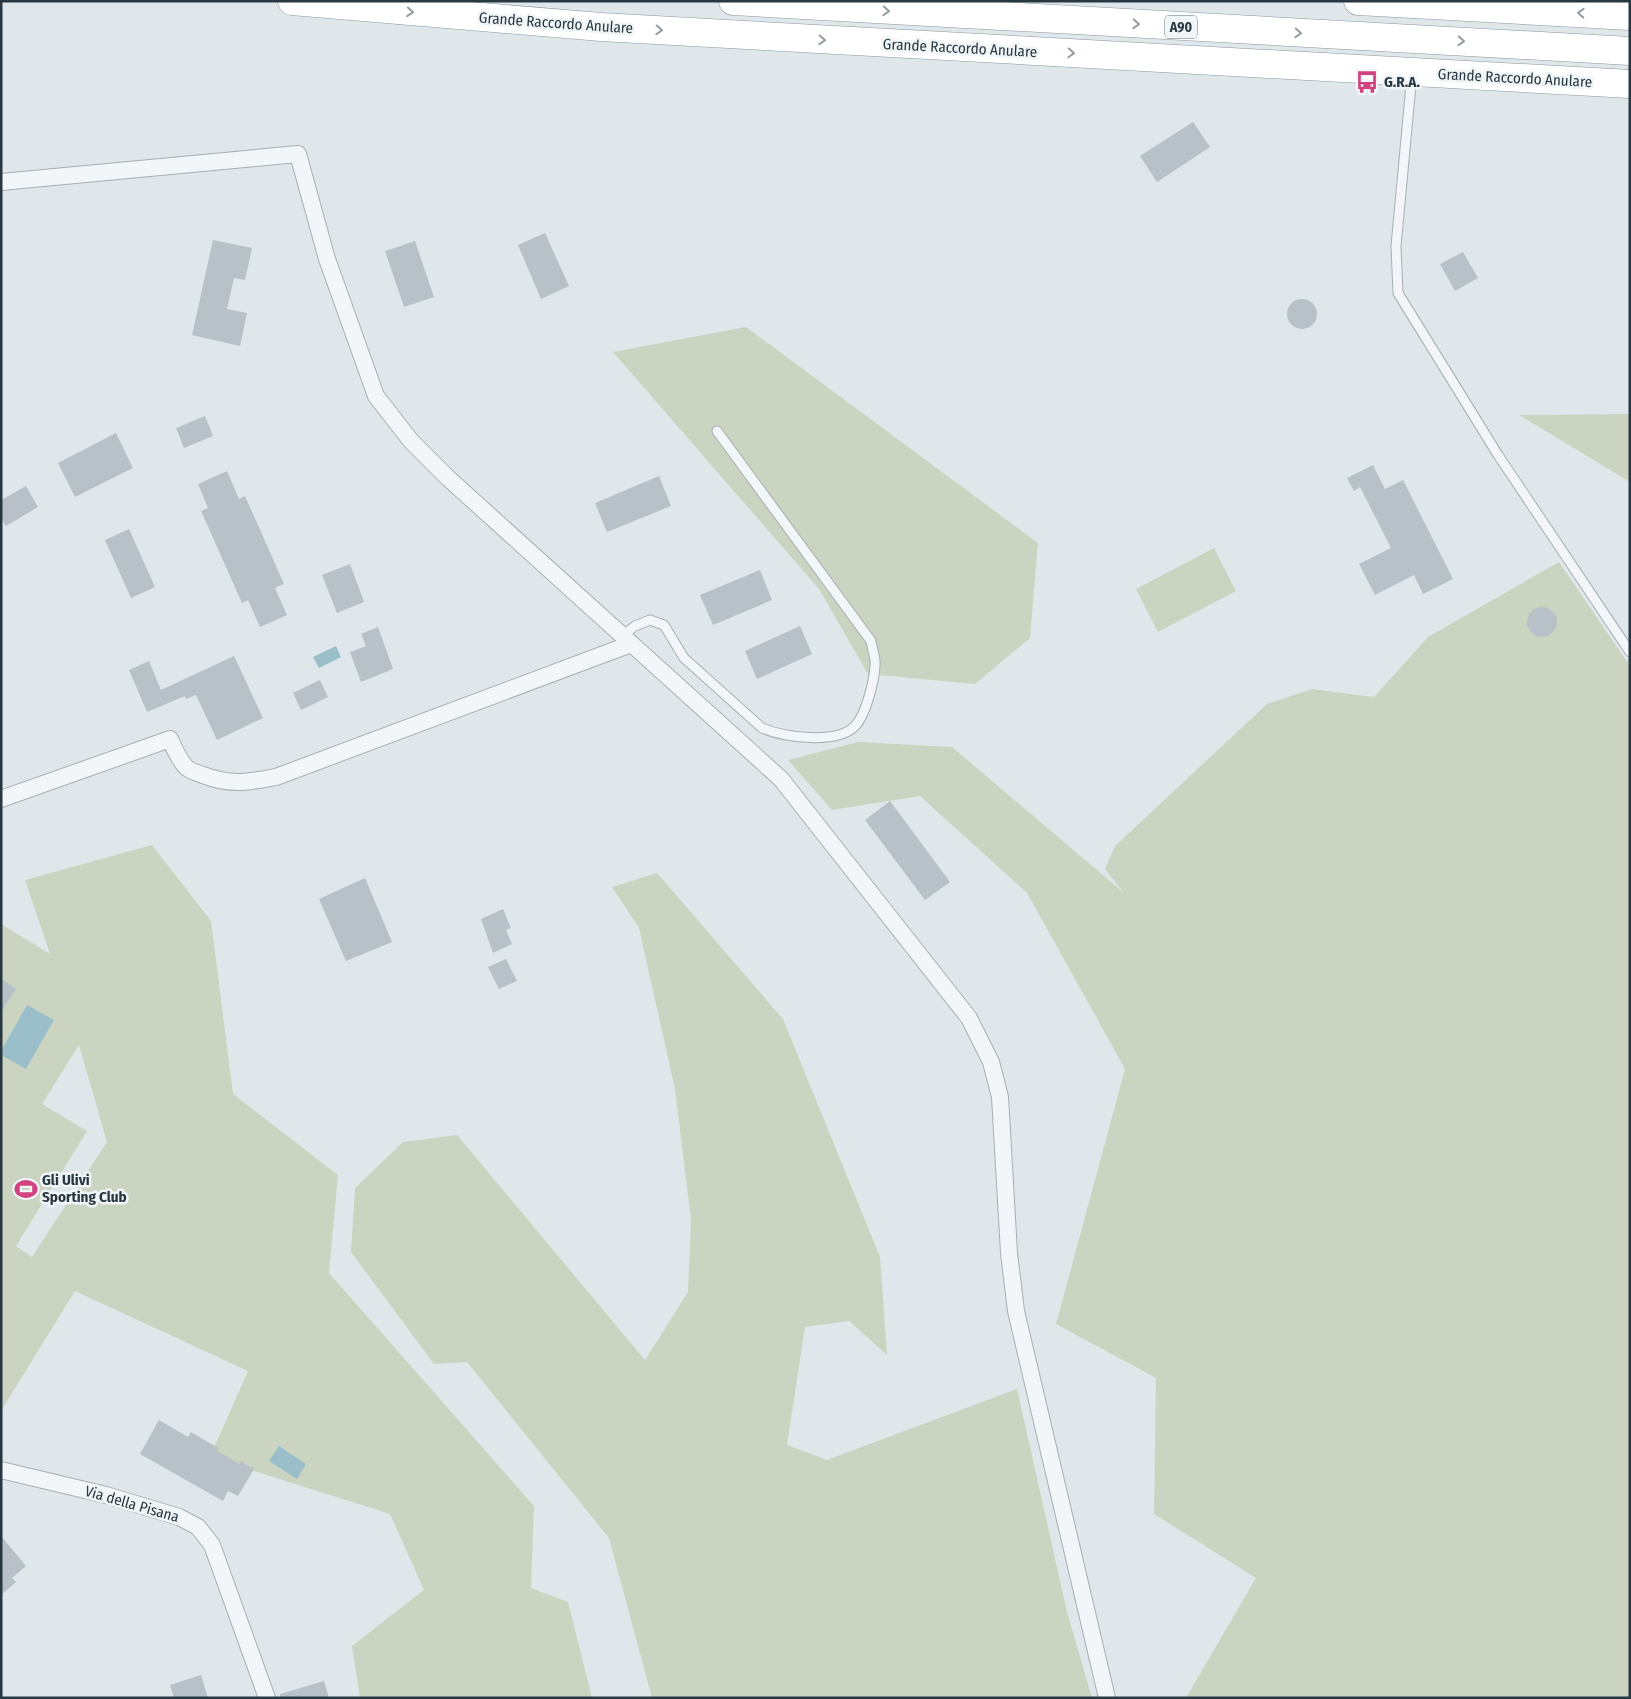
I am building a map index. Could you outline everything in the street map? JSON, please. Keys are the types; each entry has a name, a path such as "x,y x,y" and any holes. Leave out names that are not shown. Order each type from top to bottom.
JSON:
{"highway":[{"name":"Grande Raccordo Anulare","path":"292,1 601,27 1630,84"},
{"name":"A90","path":"733,1 1630,52"},
{"path":"1358,1 1630,16"}],"street":[{"path":"1,182 298,154 327,259 376,396 411,441 448,478 781,779 969,1018 991,1062 1000,1097 1009,1253 1016,1311 1107,1698"},
{"path":"1,799 170,738 177,756 187,768 226,783 244,783 276,776 626,640"},
{"name":"Via della Pisana","path":"1,1470 106,1495 179,1517 198,1527 212,1545 267,1698"}],"lane":[{"path":"1412,71 1396,246 1398,293 1498,455 1630,652"},
{"path":"626,640 635,626 650,620 664,625 684,658 762,728 776,734 812,737 842,735 855,726 863,710 871,687 875,661 871,641 717,432"}],"green space":[{"path":"746,327 1038,543 1030,638 975,684 868,674 819,589 613,352"},
{"path":"1630,414 1630,482 1519,415"},
{"path":"1214,548 1236,591 1158,632 1136,589"},
{"path":"1559,562 1630,666 1630,1698 1186,1698 1256,1578 1154,1514 1156,1378 1056,1324 1125,1069 1027,893 920,796 832,810 788,760 858,742 952,747 1124,893 1105,869 1115,846 1267,704 1312,689 1374,697 1428,637"},
{"path":"152,845 211,921 233,1094 338,1175 329,1273 534,1506 531,1588 568,1602 592,1698 360,1698 352,1646 424,1590 390,1514 210,1457 248,1371 75,1291 1,1411 1,924 50,954 25,880","holes":["79,1045 107,1142 32,1257 16,1246 87,1131 42,1104"]},
{"path":"657,873 783,1019 880,1257 887,1355 849,1321 805,1327 787,1445 827,1460 1017,1389 1067,1612 1092,1698 652,1698 609,1538 467,1362 434,1364 351,1252 355,1188 403,1142 457,1135 645,1360 688,1292 691,1220 675,1089 639,928 612,887"}],"water":[{"path":"336,646 341,657 319,668 313,657"},
{"path":"27,1005 54,1020 26,1069 1,1055 1,1051"},
{"path":"279,1446 306,1464 297,1479 269,1461"}],"building":[{"path":"1193,122 1210,147 1157,182 1140,156"},
{"path":"545,233 569,286 541,299 518,245"},
{"path":"213,240 252,248 245,280 234,278 227,309 247,313 240,346 192,335"},
{"path":"415,241 434,297 404,307 385,251"},
{"path":"1463,252 1478,278 1455,291 1440,264"},
{"path":"1302,299 1313,303 1317,314 1313,325 1302,329 1291,325 1287,314 1291,303"},
{"path":"205,416 213,436 184,448 176,428"},
{"path":"116,433 133,468 75,497 58,463"},
{"path":"1373,465 1385,489 1403,480 1453,579 1423,594 1414,575 1375,595 1359,564 1391,548 1360,487 1354,491 1347,478"},
{"path":"227,471 239,499 245,496 284,584 275,588 287,615 260,627 248,600 242,603 201,511 208,508 198,484"},
{"path":"659,476 671,506 607,532 595,503"},
{"path":"26,486 38,507 6,526 1,518 1,500"},
{"path":"129,529 155,587 131,598 105,540"},
{"path":"350,564 364,602 337,613 322,575"},
{"path":"760,570 772,600 713,625 700,595"},
{"path":"1542,607 1548,608 1556,616 1556,628 1548,636 1542,637 1536,636 1528,628 1527,622 1528,616 1536,608"},
{"path":"800,626 812,654 757,679 745,651"},
{"path":"378,627 393,669 361,682 350,652 366,646 361,634"},
{"path":"234,656 263,718 217,740 196,695 186,699 185,696 147,712 129,670 149,661 161,690"},
{"path":"320,680 328,697 301,710 293,693"},
{"path":"890,801 950,882 925,900 865,820"},
{"path":"365,878 392,942 346,961 319,899"},
{"path":"503,909 511,928 506,930 512,944 493,953 481,919"},
{"path":"506,959 517,981 499,989 488,967"},
{"path":"1,979 16,989 1,1012"},
{"path":"159,1420 188,1437 191,1432 218,1448 217,1451 240,1464 241,1461 254,1469 238,1496 228,1491 223,1501 140,1454"},
{"path":"1,1536 26,1566 12,1578 16,1582 1,1595"},
{"path":"201,1675 208,1698 174,1698 170,1685"},
{"path":"324,1681 329,1698 280,1698 280,1694"}],"place":[{"name":"G.R.A.","path":"1367,82"},
{"name":"Gli Ulivi Sporting Club","path":"26,1189"}]}
